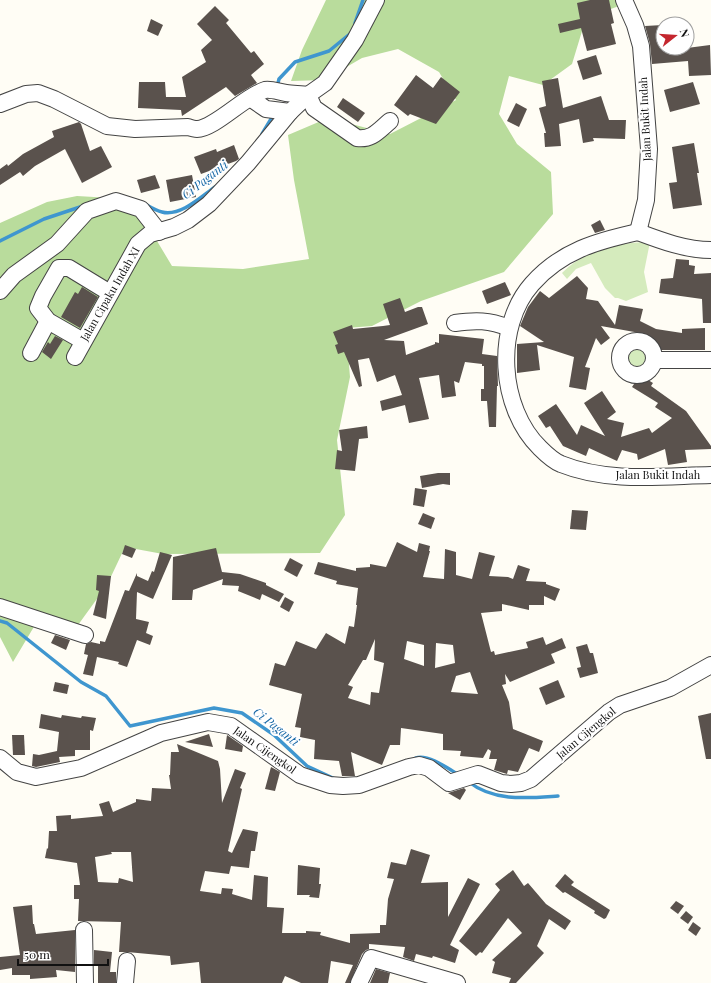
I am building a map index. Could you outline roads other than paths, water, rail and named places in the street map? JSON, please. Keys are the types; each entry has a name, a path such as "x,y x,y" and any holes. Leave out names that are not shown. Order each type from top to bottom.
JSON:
{"street":[{"name":"Jalan Cipaku Indah XI","path":"75,357 138,244 150,234 174,227 188,220 209,204 248,163 285,111 325,83 355,40 376,0"},
{"name":"Jalan Bukit Indah","path":"625,4 635,26 641,46 649,149 646,200 638,232 606,239 574,252 556,262 524,293 509,328 505,353 508,382 513,404 523,427 535,443 560,464 612,476 644,477 711,475"},
{"path":"0,104 26,94 38,93 54,99 107,126 135,129 188,127 196,130 202,129 230,111 259,98 272,90 308,95 314,108 357,138 365,139 372,136 390,121"},
{"path":"259,98 266,108 285,111"},
{"path":"0,291 14,275 57,244 88,211 116,201 141,209 159,232"},
{"path":"638,232 668,243 699,250 711,250"},
{"path":"83,341 48,321 38,308 43,296 59,268 69,268 110,293"},
{"path":"455,323 474,320 497,323 509,328"},
{"path":"32,353 48,321"},
{"path":"654,360 711,360"},
{"path":"0,607 85,635"},
{"name":"Jalan Cijengkol","path":"0,758 17,772 36,777 81,768 161,734 208,722 231,726 300,774 330,785 359,785 409,766 418,765 429,768 449,783 478,774 501,783 521,783 531,780 609,712 620,705 670,688 711,666"},
{"path":"84,930 85,983"},
{"path":"359,983 371,958 456,983"},
{"path":"125,983 127,961"}],"waterway":[{"name":"Ci Paganti","path":"355,23 363,0"},
{"name":"Ci Paganti","path":"277,87 279,79 295,62 329,51 351,33"},
{"name":"Ci Paganti","path":"262,134 271,119 272,114"},
{"name":"Ci Paganti","path":"145,204 160,211 169,213 176,212 197,201 215,187"},
{"name":"Ci Paganti","path":"0,241 44,219 83,206"},
{"name":"Ci Paganti","path":"0,621 7,623 81,682 106,696 130,726 214,708 242,713 274,735 307,766 335,779"},
{"name":"Ci Paganti","path":"416,758 421,757 432,760 459,775"},
{"name":"Ci Paganti","path":"469,782 489,793 500,796 523,798 558,796"}]}
